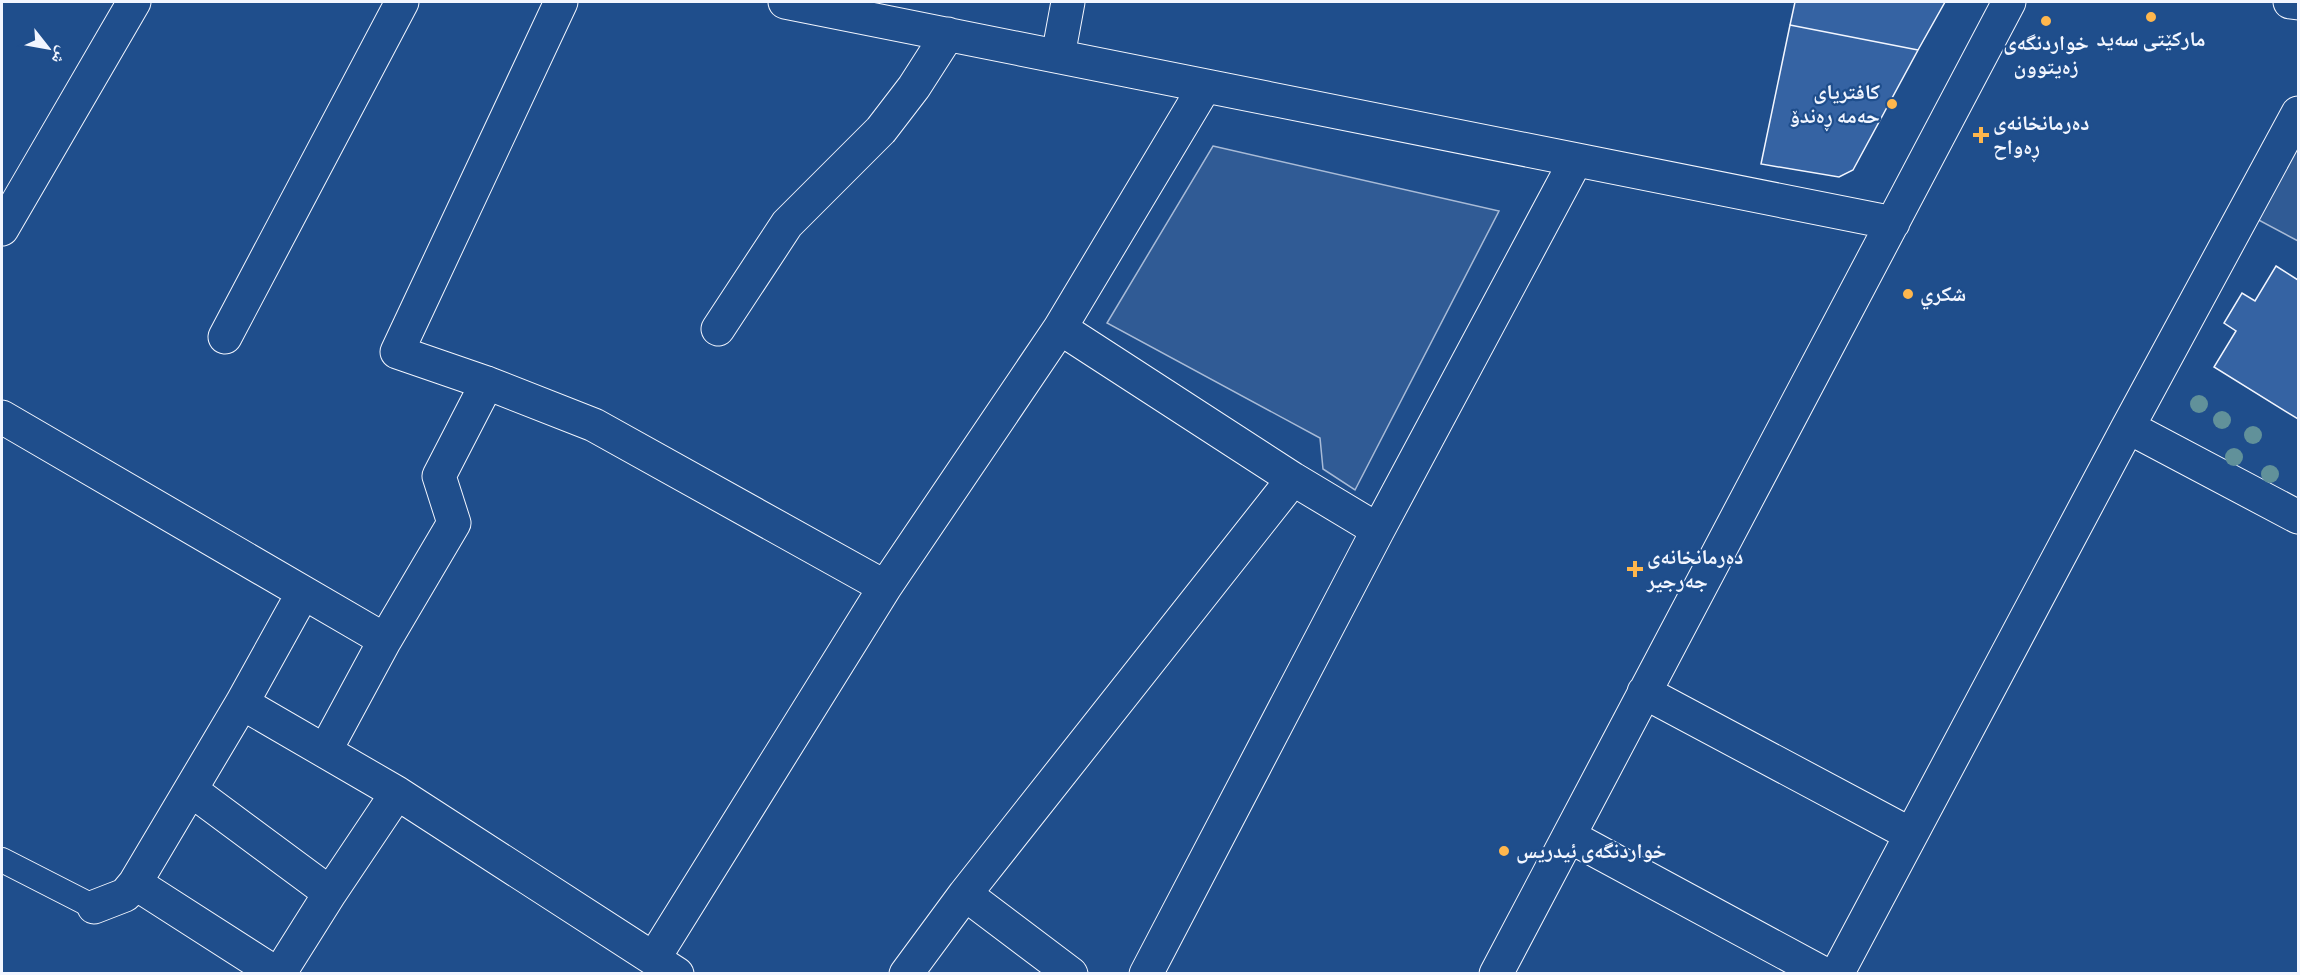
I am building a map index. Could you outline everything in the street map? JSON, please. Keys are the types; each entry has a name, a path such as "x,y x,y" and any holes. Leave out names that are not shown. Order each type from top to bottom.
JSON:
{"street":[{"path":"2,229 134,2"},
{"path":"225,337 402,2"},
{"path":"561,2 397,352 487,383 594,425 885,587"},
{"path":"785,2 1893,223"},
{"path":"1058,56 1068,2"},
{"path":"1496,974 2009,2"},
{"path":"2290,2 2298,3"},
{"path":"718,329 787,224 881,129 914,87 948,34"},
{"path":"242,703 397,793 666,966 885,587 1060,328 1206,86"},
{"path":"1837,974 2298,113"},
{"path":"1146,974 1378,530 1576,160"},
{"path":"1060,328 1293,479 1378,530"},
{"path":"325,751 385,640 454,522 439,476 487,383"},
{"path":"2,417 385,640"},
{"path":"2128,427 2298,517"},
{"path":"906,974 965,894 1293,479"},
{"path":"2,860 94,907 125,895 135,883 191,790 303,593"},
{"path":"1644,692 1910,834"},
{"path":"191,790 330,893"},
{"path":"135,883 278,974 397,793"},
{"path":"1569,836 1824,974"},
{"path":"965,894 1071,974"}],"shaded area":[{"path":"2298,131 2298,241 2251,216"},
{"path":"1213,146 1499,211 1355,490 1323,469 1320,438 1107,323"}],"building":[{"path":"1795,2 1945,2 1918,50 1790,25"},
{"path":"1790,25 1918,50 1853,170 1839,177 1761,164"},
{"path":"2276,266 2298,280 2298,419 2214,367 2236,331 2224,323 2242,293 2255,301"}],"place":[{"name":"مارکێتی سەید","path":"2151,17"},
{"name":"خواردنگەی زەیتوون","path":"2046,21"},
{"name":"کافتریای حەمە ڕەندۆ","path":"1892,104"},
{"name":"دەرمانخانەی ڕەواح","path":"1981,135"},
{"name":"شكري","path":"1908,294"},
{"name":"دەرمانخانەی جەرجیر","path":"1635,569"},
{"name":"خواردنگەی ئیدریس","path":"1504,851"}]}
